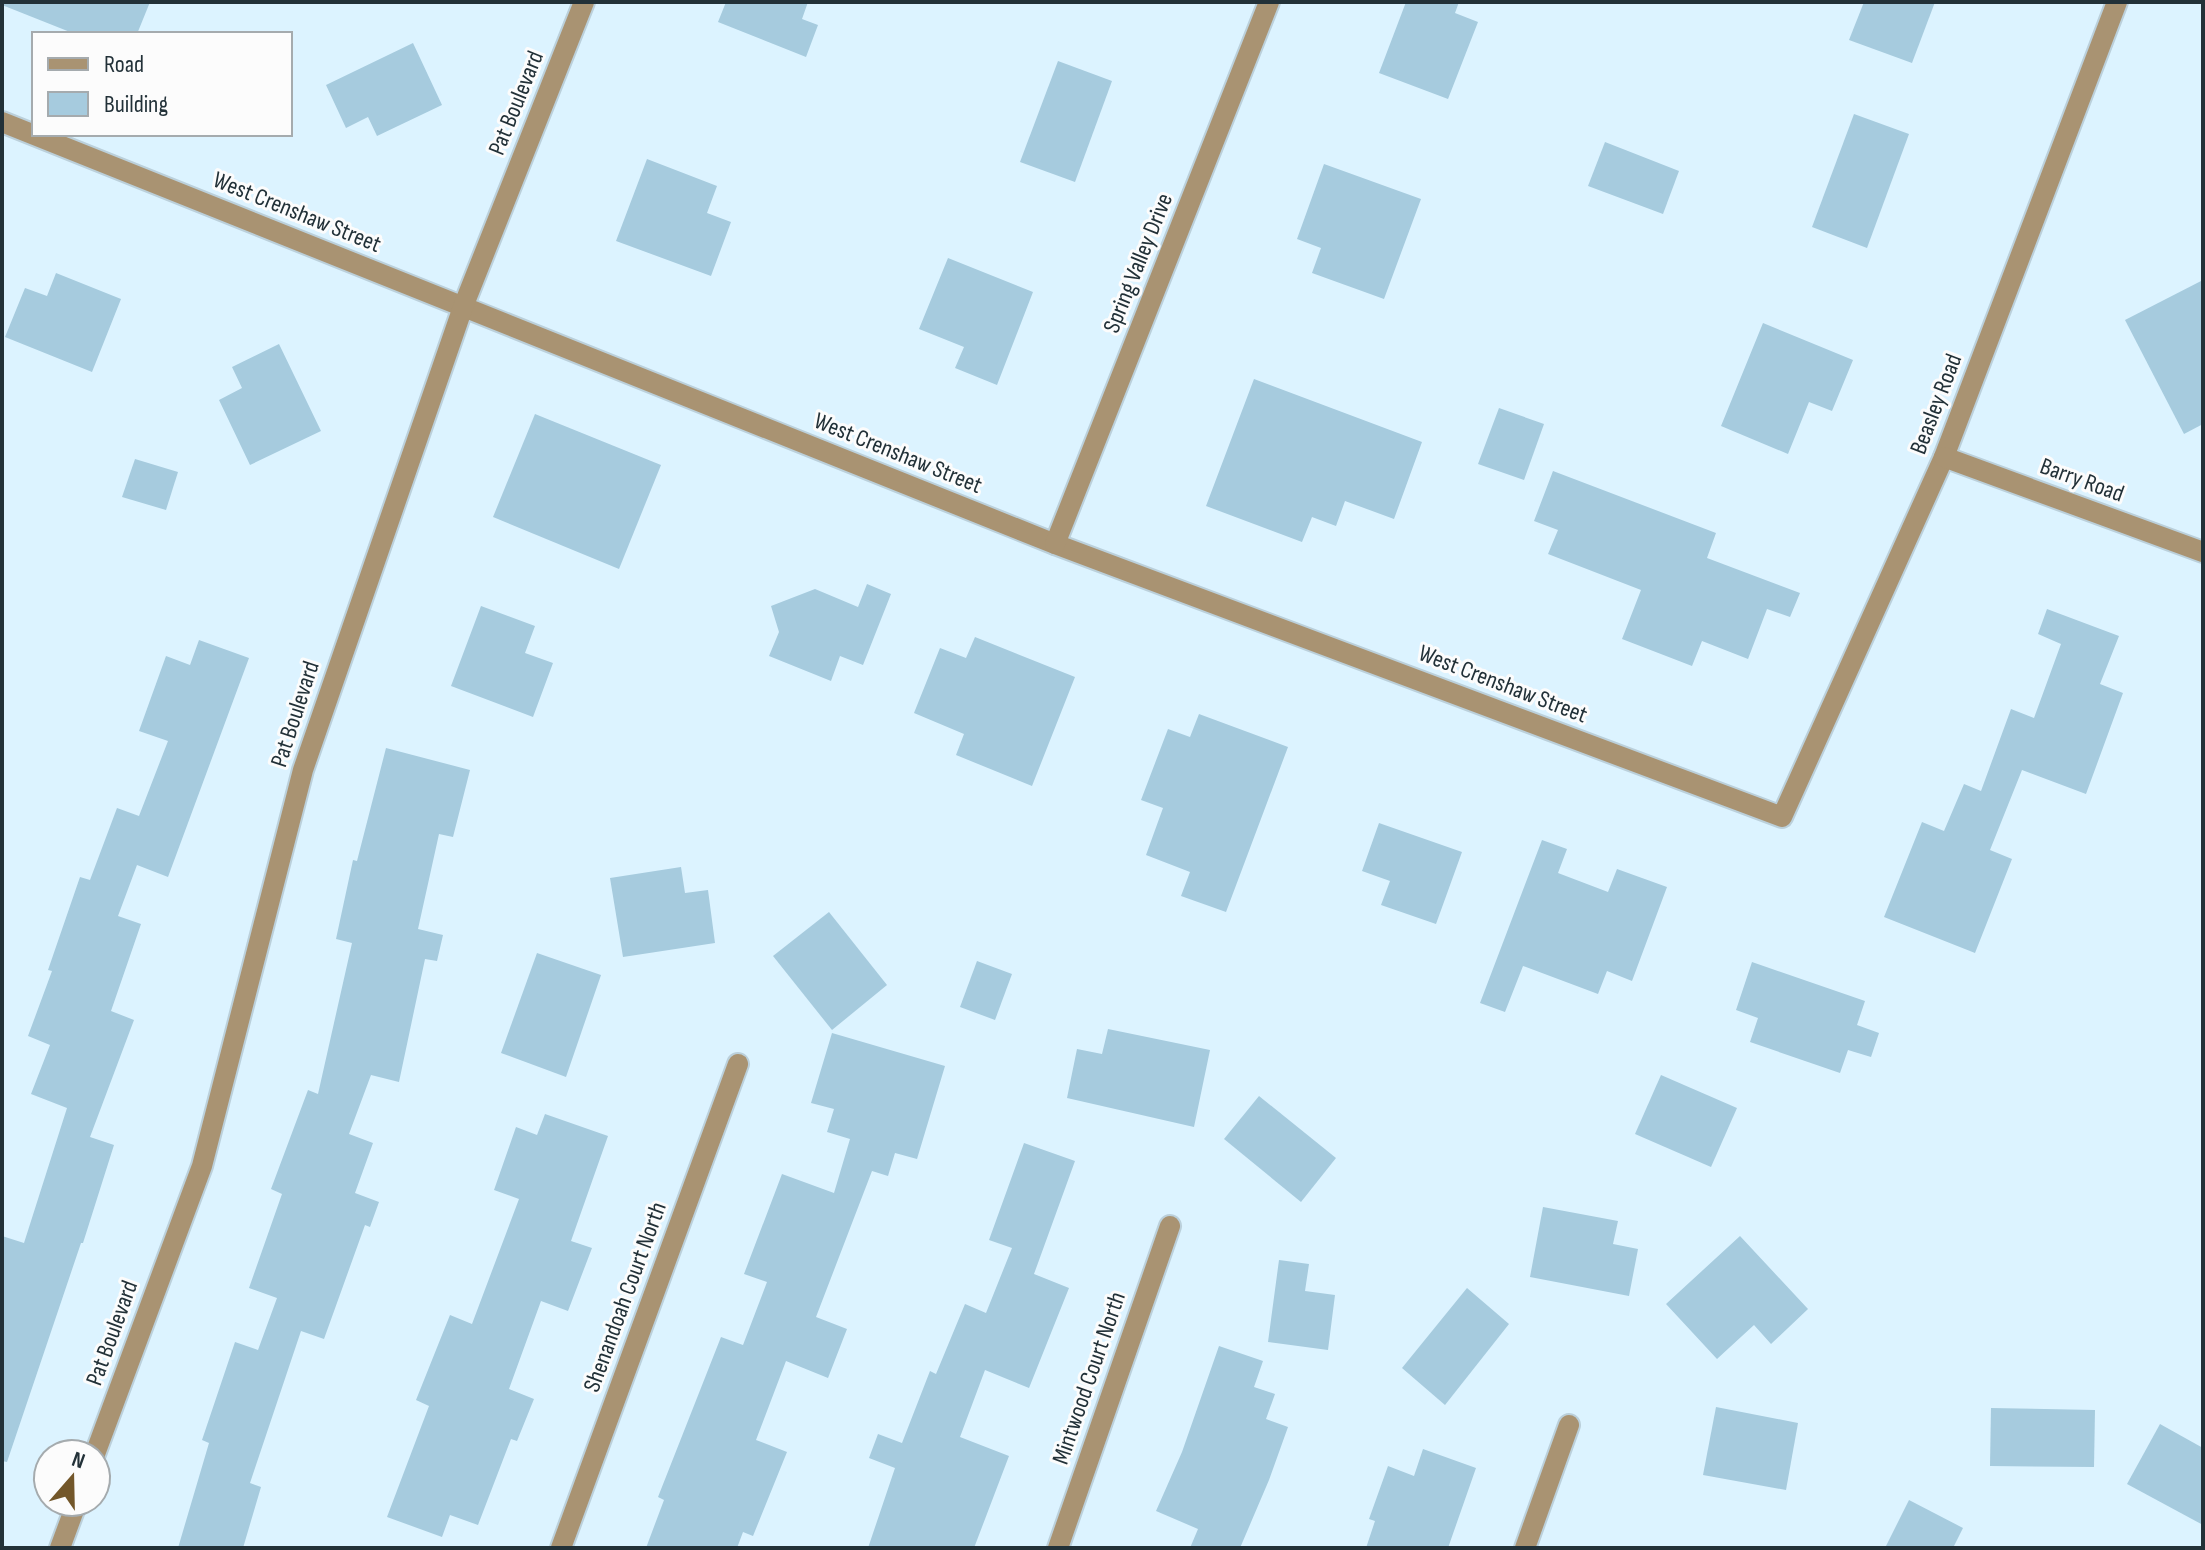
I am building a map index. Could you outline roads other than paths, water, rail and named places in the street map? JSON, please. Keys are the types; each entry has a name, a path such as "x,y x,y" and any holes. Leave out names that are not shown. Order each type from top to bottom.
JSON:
{"street":[{"name":"Pat Boulevard","path":"101,1438 202,1166 303,770 463,307 584,2"},
{"name":"Spring Valley Drive","path":"1055,544 1269,2"},
{"name":"Beasley Road","path":"1782,817 1944,457 2117,2"},
{"name":"West Crenshaw Street","path":"2,122 32,134"},
{"name":"West Crenshaw Street","path":"37,136 1055,544 1782,817"},
{"name":"Barry Road","path":"1944,457 2203,552"},
{"name":"Shenandoah Court North","path":"561,1548 738,1064"},
{"name":"Mintwood Court North","path":"1058,1548 1170,1226"},
{"path":"1525,1548 1569,1425"},
{"path":"60,1548 71,1518"}]}
